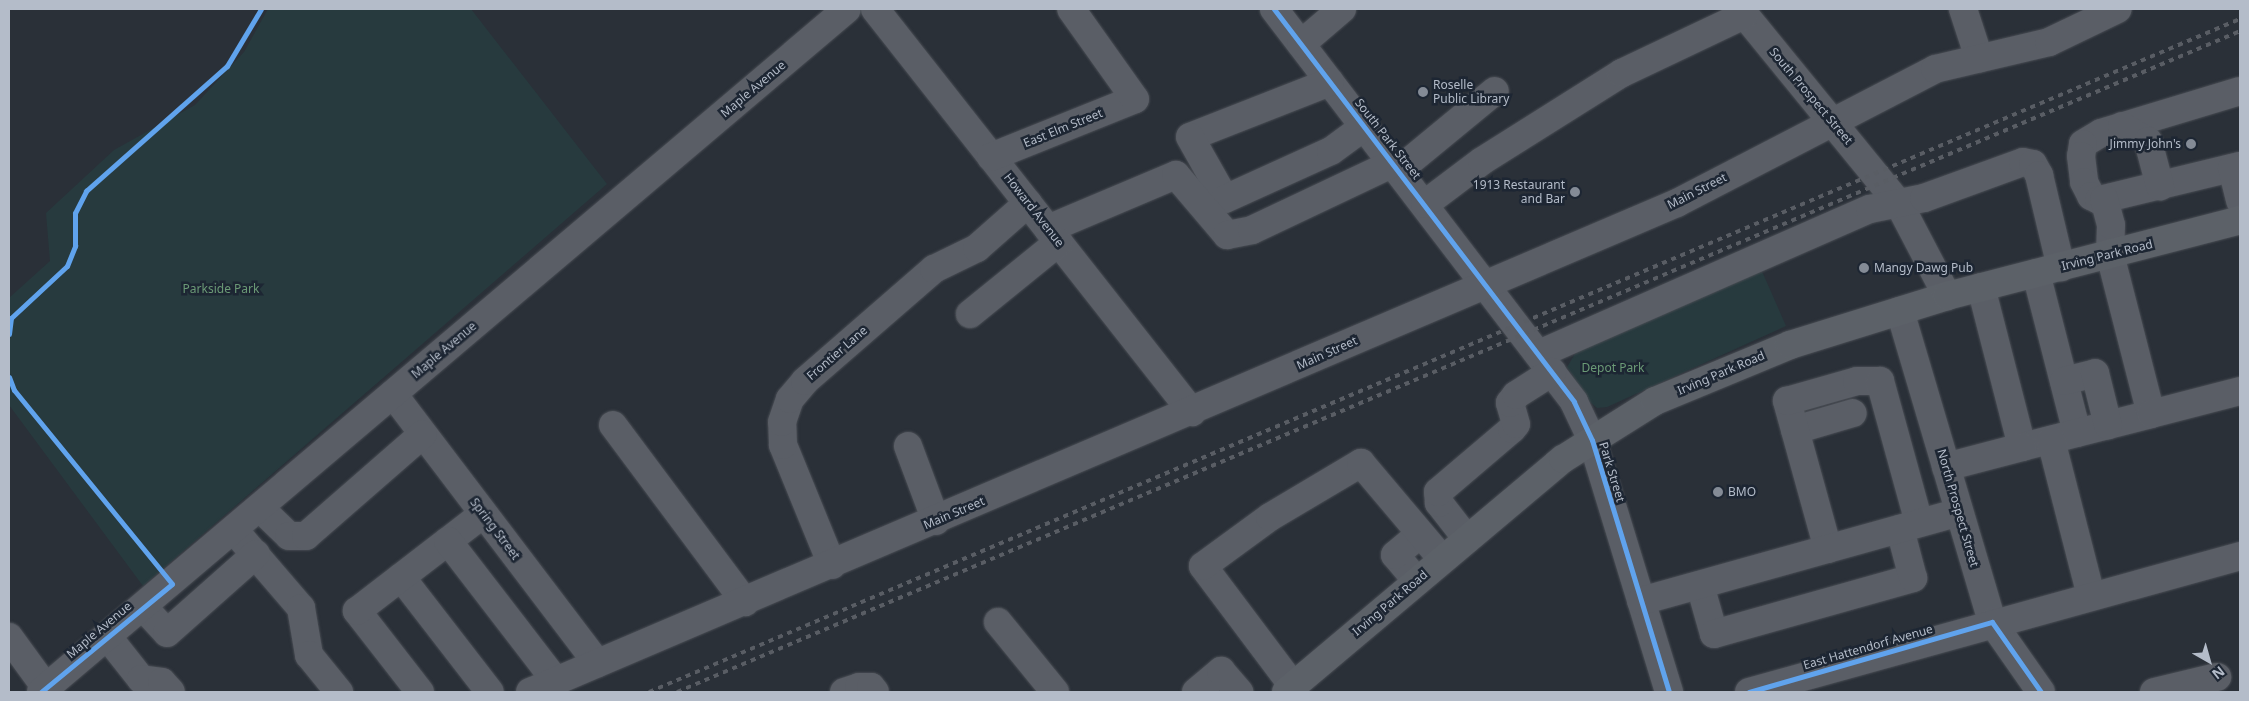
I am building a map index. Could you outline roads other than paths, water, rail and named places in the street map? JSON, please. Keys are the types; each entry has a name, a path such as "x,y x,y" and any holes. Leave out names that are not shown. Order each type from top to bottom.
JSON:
{"main road":[{"name":"Irving Park Road","path":"1290,689 1442,559 1592,440 1655,401 1730,368 1947,296 2240,220"}],"street":[{"name":"Maple Avenue","path":"44,690 847,9"},
{"name":"Howard Avenue","path":"875,9 1192,412"},
{"name":"East Elm Street","path":"991,157 1134,99 1071,9"},
{"name":"South Park Street","path":"1274,9 1486,282"},
{"path":"1301,44 1342,9"},
{"path":"1962,9 1979,58"},
{"name":"Main Street","path":"530,692 1192,412 1486,282 1677,203 1831,119 1935,69 2049,42 2118,9"},
{"path":"1425,204 1482,161 1622,73 1742,12"},
{"name":"South Prospect Street","path":"1742,12 1899,204"},
{"path":"1330,82 1190,137 1224,198 1331,151 1365,126"},
{"path":"970,314 1053,235 1176,174 1227,235 1252,230 1396,166 1495,91"},
{"path":"2240,91 2122,126 2082,144 2084,182 2090,196 2104,199 2236,167 2240,201"},
{"path":"2122,126 2148,140 2160,186"},
{"path":"1467,539 1439,502 1438,492 1512,429 1516,424 1510,403 1546,363 1870,209 1899,204 1969,183 2004,166 2033,164 2064,381 2077,433"},
{"path":"2104,199 2111,225 2110,254 2151,414"},
{"name":"Frontier Lane","path":"832,565 783,445 782,422 790,399 805,381 934,269 976,248 1028,203"},
{"path":"1899,204 1947,296"},
{"name":"Park Street","path":"1486,282 1546,363 1592,440 1669,692"},
{"path":"1981,287 2022,447"},
{"name":"North Prospect Street","path":"1900,311 1992,622 2041,692"},
{"path":"2064,381 2095,373 2108,425"},
{"path":"1700,585 1714,634 1913,578 1910,526 1880,381 1857,381 1787,401 1828,549"},
{"path":"1946,467 2240,391"},
{"name":"Spring Street","path":"393,394 597,663"},
{"path":"1795,430 1853,413"},
{"path":"614,425 745,602"},
{"path":"260,508 289,536 306,536 423,434"},
{"path":"2051,440 2091,596"},
{"path":"908,446 936,521"},
{"path":"1290,689 1203,566 1270,517 1361,463 1442,559"},
{"path":"1641,601 1959,512"},
{"path":"420,692 357,610 483,514"},
{"path":"234,530 301,608 309,656 339,692"},
{"path":"1417,581 1395,555 1420,534"},
{"path":"448,541 556,681"},
{"path":"143,607 167,633 256,554"},
{"path":"204,556 226,580"},
{"name":"East Hattendorf Avenue","path":"1749,692 1992,622 2240,556"},
{"path":"401,577 490,692"},
{"path":"998,622 1055,692"},
{"path":"107,636 145,686 162,682 172,692"},
{"path":"13,652 44,690"},
{"path":"1196,692 1221,671 1239,692"},
{"path":"2154,692 2217,677"},
{"path":"844,692 858,687 871,687 875,692"}],"railway":[{"path":"649,692 2240,19"},
{"path":"677,692 2240,31"}],"place":[{"name":"Roselle Public Library","path":"1423,92"},
{"name":"Jimmy John's","path":"2191,144"},
{"name":"1913 Restaurant and Bar","path":"1575,192"},
{"name":"Mangy Dawg Pub","path":"1864,268"},
{"name":"BMO","path":"1718,492"}],"park label":[{"name":"Parkside Park","path":"221,289"},
{"name":"Depot Park","path":"1613,368"}]}
